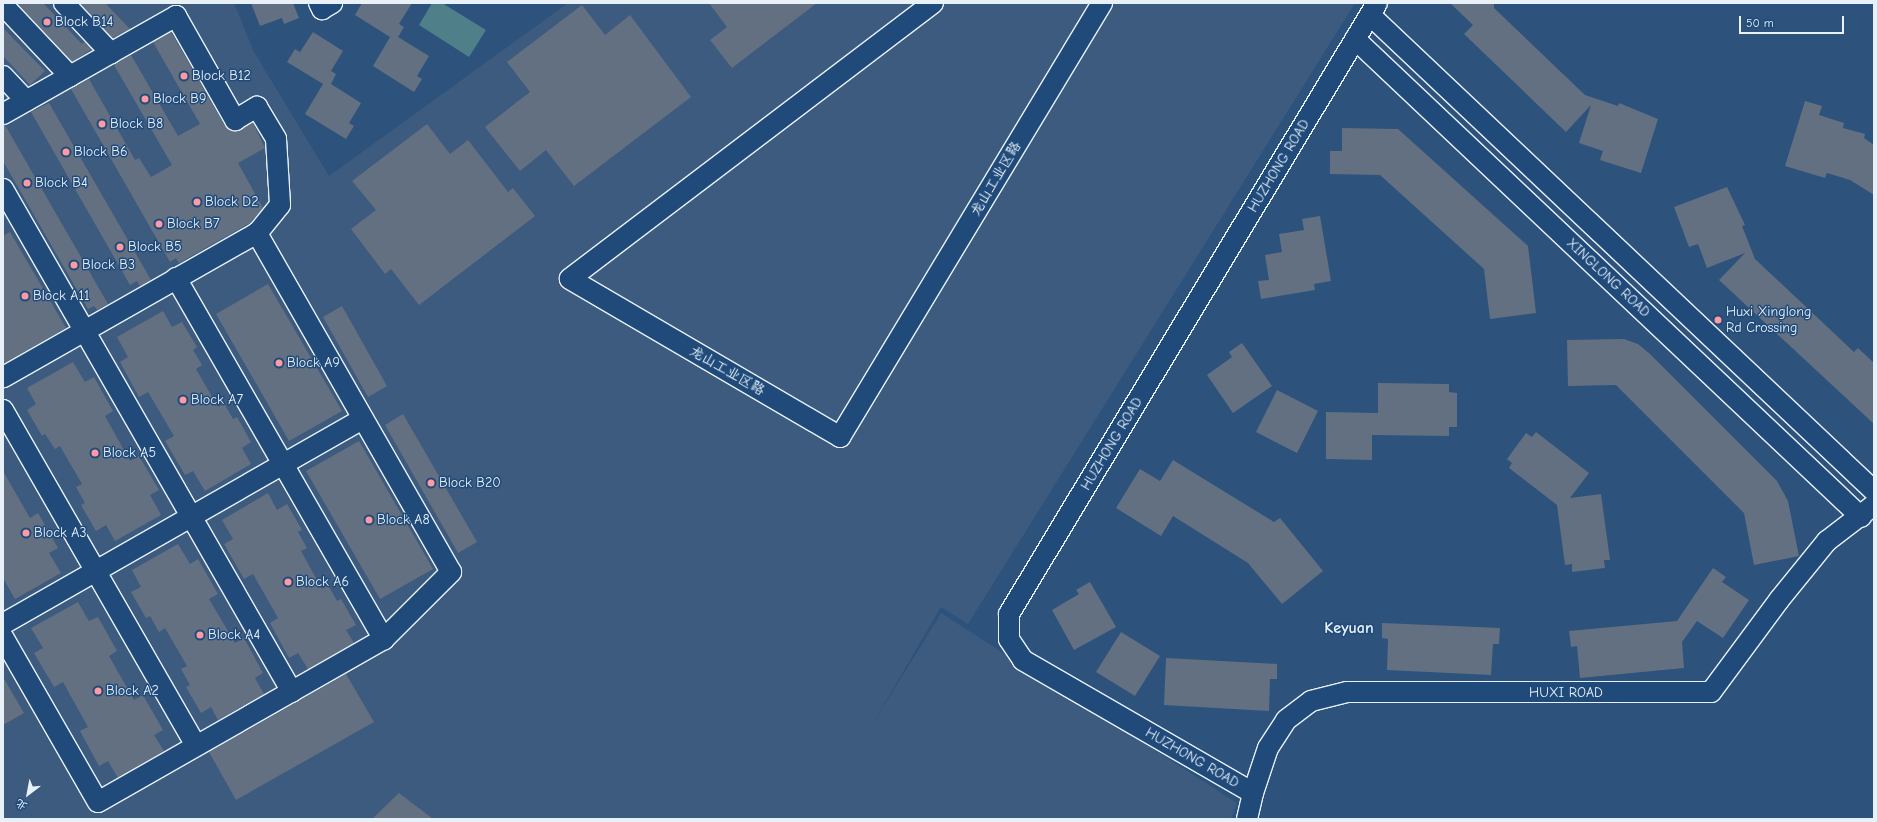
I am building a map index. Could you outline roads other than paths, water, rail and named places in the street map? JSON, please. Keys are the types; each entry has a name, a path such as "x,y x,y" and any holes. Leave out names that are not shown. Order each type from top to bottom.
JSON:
{"street":[{"path":"64,3 111,52"},
{"path":"320,3 322,9 332,3"},
{"name":"龙山工业区路","path":"933,3 570,279 840,437 1102,3"},
{"path":"3,5 70,76"},
{"name":"HUZHONG ROAD","path":"1253,793 1023,660 1009,638 1009,614 1374,9"},
{"name":"XINGLONG ROAD","path":"1374,9 1874,491"},
{"path":"3,114 176,16 236,120 257,107 276,139 280,205 257,233 3,377"},
{"name":"XINGLONG ROAD","path":"1355,39 1867,511"},
{"path":"3,76 26,101"},
{"path":"3,189 292,692"},
{"path":"3,637 98,802 384,639 452,572 257,233"},
{"path":"176,278 384,639"},
{"path":"3,410 196,746"},
{"path":"3,624 364,419"},
{"name":"HUXI ROAD","path":"1247,819 1253,793 1268,748 1286,720 1312,701 1347,692 1711,692 1720,682 1778,600 1826,541 1867,511"}],"place":[{"name":"Block B14","path":"47,22"},
{"name":"Block B12","path":"184,76"},
{"name":"Block B9","path":"145,99"},
{"name":"Block B8","path":"102,124"},
{"name":"Block B6","path":"66,152"},
{"name":"Block B4","path":"27,183"},
{"name":"Block D2","path":"197,202"},
{"name":"Block B7","path":"159,224"},
{"name":"Block B5","path":"120,247"},
{"name":"Block B3","path":"74,265"},
{"name":"Block A11","path":"25,296"},
{"name":"Huxi Xinglong Rd Crossing","path":"1718,320"},
{"name":"Block A9","path":"279,363"},
{"name":"Block A7","path":"183,400"},
{"name":"Block A5","path":"95,453"},
{"name":"Block B20","path":"431,483"},
{"name":"Block A8","path":"369,520"},
{"name":"Block A3","path":"26,533"},
{"name":"Block A6","path":"288,582"},
{"name":"Block A4","path":"200,635"},
{"name":"Block A2","path":"98,691"}],"district":[{"name":"Keyuan","path":"1349,628"}]}
